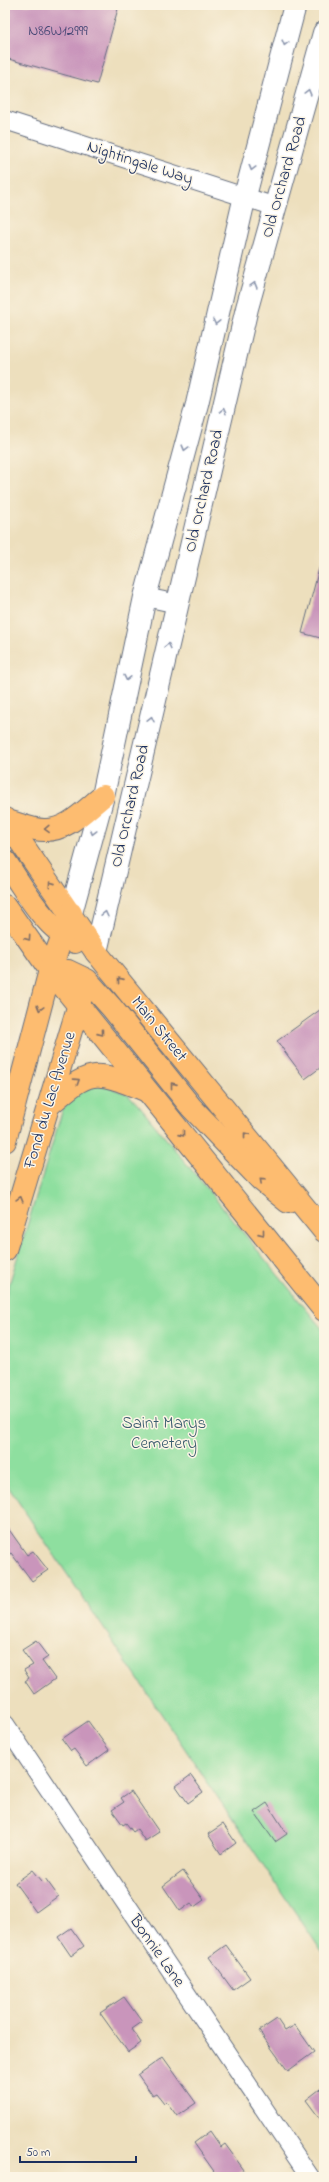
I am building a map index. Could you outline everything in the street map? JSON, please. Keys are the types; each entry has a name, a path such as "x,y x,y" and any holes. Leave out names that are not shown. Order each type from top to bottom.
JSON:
{"main road":[{"path":"6,820 43,830 52,830 65,826 103,796"},
{"name":"Main Street","path":"6,820 96,952 324,1231"},
{"path":"5,861 39,910 63,936 96,952"},
{"path":"5,906 50,970 324,1310"},
{"name":"Fond du Lac Avenue","path":"5,1141 50,970 71,914"},
{"name":"Fond du Lac Avenue","path":"5,1250 78,1005 96,952"},
{"path":"50,970 68,971 86,980 112,1008 191,1107 261,1180 324,1231"},
{"path":"48,1106 83,1078 111,1076 147,1090"}],"street":[{"name":"Old Orchard Road","path":"71,914 103,796 144,597 197,404 245,196 295,5"},
{"name":"Old Orchard Road","path":"96,952 248,308 324,33"},
{"name":"Nightingale Way","path":"5,120 276,207"},
{"path":"144,597 178,604"},
{"name":"Bonnie Lane","path":"5,1724 310,2177"}],"green space":[{"name":"Saint Marys Cemetery","path":"99,1084 128,1094 139,1106 324,1331 324,1955 5,1482 5,1298 62,1112 69,1100 77,1092 86,1087"}],"building":[{"path":"5,5 119,5 97,84 5,58"},
{"path":"320,565 324,566 324,639 302,633"},
{"path":"324,1007 324,1065 305,1079 277,1041"},
{"path":"5,1524 27,1555 33,1551 48,1570 32,1581 11,1553 5,1557"},
{"path":"36,1641 48,1657 42,1661 55,1679 34,1694 25,1681 29,1678 24,1670 33,1665 22,1650"},
{"path":"88,1721 109,1750 87,1766 74,1749 71,1751 62,1739"},
{"path":"191,1775 203,1792 188,1803 176,1786"},
{"path":"131,1791 159,1832 145,1841 137,1829 133,1832 126,1823 123,1825 112,1810 124,1802 121,1798"},
{"path":"267,1803 287,1834 275,1842 254,1812"},
{"path":"223,1824 236,1843 221,1854 208,1834"},
{"path":"33,1870 42,1881 45,1878 58,1896 36,1912 15,1883"},
{"path":"183,1871 204,1900 194,1907 191,1903 180,1911 163,1886"},
{"path":"71,1928 84,1946 71,1956 58,1937"},
{"path":"226,1945 250,1978 233,1990 209,1957"},
{"path":"124,1997 142,2022 132,2029 141,2043 128,2052 100,2013"},
{"path":"277,2019 285,2031 295,2025 314,2052 288,2071 259,2031"},
{"path":"163,2057 196,2103 177,2116 166,2101 164,2103 157,2094 153,2096 138,2075"},
{"path":"324,2086 324,2124 306,2100"},
{"path":"210,2131 221,2147 225,2144 244,2170 234,2177 218,2177 194,2143"}]}
